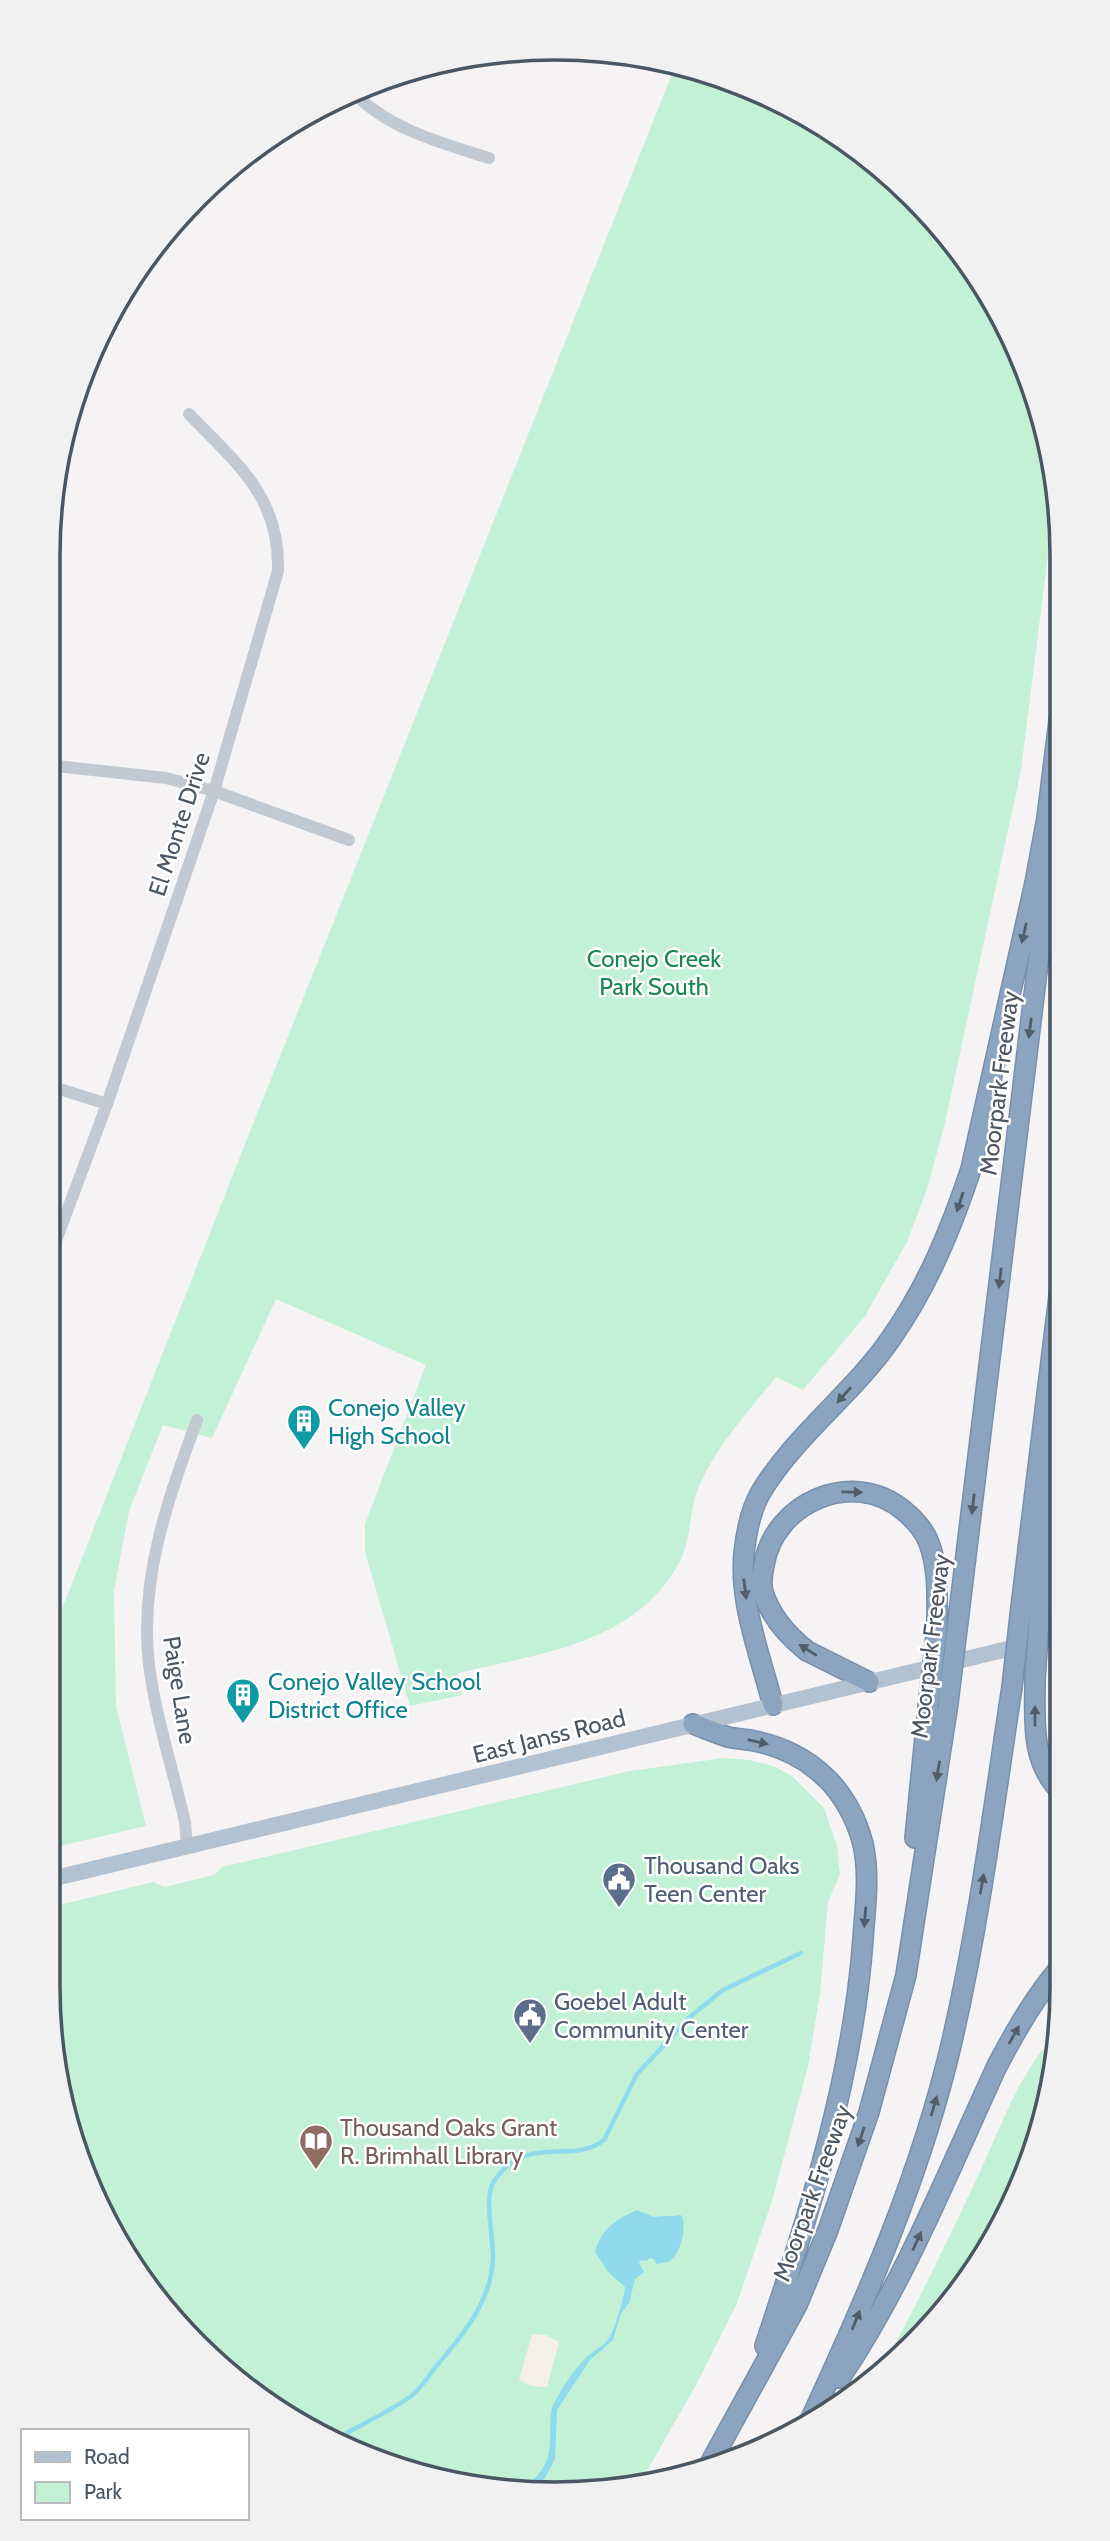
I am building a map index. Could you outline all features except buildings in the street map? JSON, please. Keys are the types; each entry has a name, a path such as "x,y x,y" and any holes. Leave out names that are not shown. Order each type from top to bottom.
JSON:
{"highway":[{"path":"773,1705 746,1601 744,1555 752,1516 760,1494 778,1470 892,1337 930,1275 957,1211 971,1169 1035,883 1050,794"},
{"name":"Moorpark Freeway","path":"715,2455 797,2305 828,2230 869,2112 906,1975 948,1703 1050,864"},
{"path":"1050,1395 1030,1605 1036,1742 1050,1781"},
{"path":"817,2406 852,2330 908,2191 952,2042 986,1860 1012,1687 1030,1605 1050,1431"},
{"path":"869,1682 798,1644 769,1606 763,1590 765,1555 784,1521 800,1507 831,1493 864,1493 888,1500 909,1514 922,1527 933,1553 936,1577 937,1627 892,2029"},
{"path":"693,1724 730,1738 755,1741 778,1748 811,1765 826,1777 848,1807 863,1843 866,1863 867,1890 861,1974 839,2096 809,2211 748,2396"},
{"path":"824,2402 871,2332 898,2281 997,2066 1037,1996 1050,1980"}],"main road":[{"name":"East Janss Road","path":"60,1877 1050,1639"}],"street":[{"path":"361,99 399,125 424,137 489,158"},
{"name":"El Monte Drive","path":"60,1230 107,1104 214,791 278,571 279,546 273,519 260,494 242,469 189,414"},
{"path":"60,766 166,778 214,791 349,840"},
{"path":"60,1089 107,1104"},
{"name":"Paige Lane","path":"187,1847 185,1822 149,1665 148,1614 156,1545 178,1470 197,1420"}],"green space":[{"name":"Conejo Creek Park South","path":"672,74 745,97 803,126 882,182 928,228 967,280 984,307 1013,365 1034,427 1046,490 1050,542 1021,770 944,1127 927,1189 907,1242 865,1316 803,1390 776,1377 722,1445 697,1491 688,1537 679,1563 660,1590 637,1612 582,1641 458,1673 462,1695 410,1706 365,1552 365,1524 426,1365 276,1299 212,1438 163,1425 129,1511 114,1591 116,1706 146,1826 60,1846 60,1614"},
{"path":"724,1758 773,1766 792,1776 824,1808 837,1846 840,1874 828,1902 820,1994 808,2066 772,2201 737,2303 696,2385 646,2473 555,2482 490,2477 427,2465 365,2444 307,2415 228,2359 182,2313 126,2234 97,2176 76,2114 69,2083 61,2018 60,1905 153,1882 165,1887 214,1875 222,1867 630,1771"},
{"path":"1047,2045 1034,2114 1013,2176 999,2205 984,2234 948,2288 928,2313 893,2348 944,2247 1011,2103"}],"sand":[{"path":"532,2334 546,2335 559,2342 547,2387 532,2386 519,2380"}],"water":[{"path":"637,2210 654,2217 681,2215 684,2226 679,2248 668,2262 656,2264 655,2260 650,2258 639,2263 644,2272 635,2279 629,2303 621,2314 613,2340 590,2360 557,2410 555,2459 545,2478 541,2481 532,2481 546,2461 550,2447 551,2413 555,2402 579,2366 604,2344 614,2328 625,2287 609,2273 595,2252 601,2237 623,2217"}],"waterway":[{"path":"345,2434 392,2408 420,2388 481,2305 491,2275 493,2259 489,2197 494,2181 507,2166 535,2153 578,2150 604,2140 637,2074 691,2016 723,1990 801,1953"}],"place":[{"name":"Conejo Valley High School","path":"304,1451"},
{"name":"Conejo Valley School District Office","path":"243,1725"},
{"name":"Thousand Oaks Teen Center","path":"619,1909"},
{"name":"Goebel Adult Community Center","path":"530,2045"},
{"name":"Thousand Oaks Grant R. Brimhall Library","path":"316,2171"}]}
